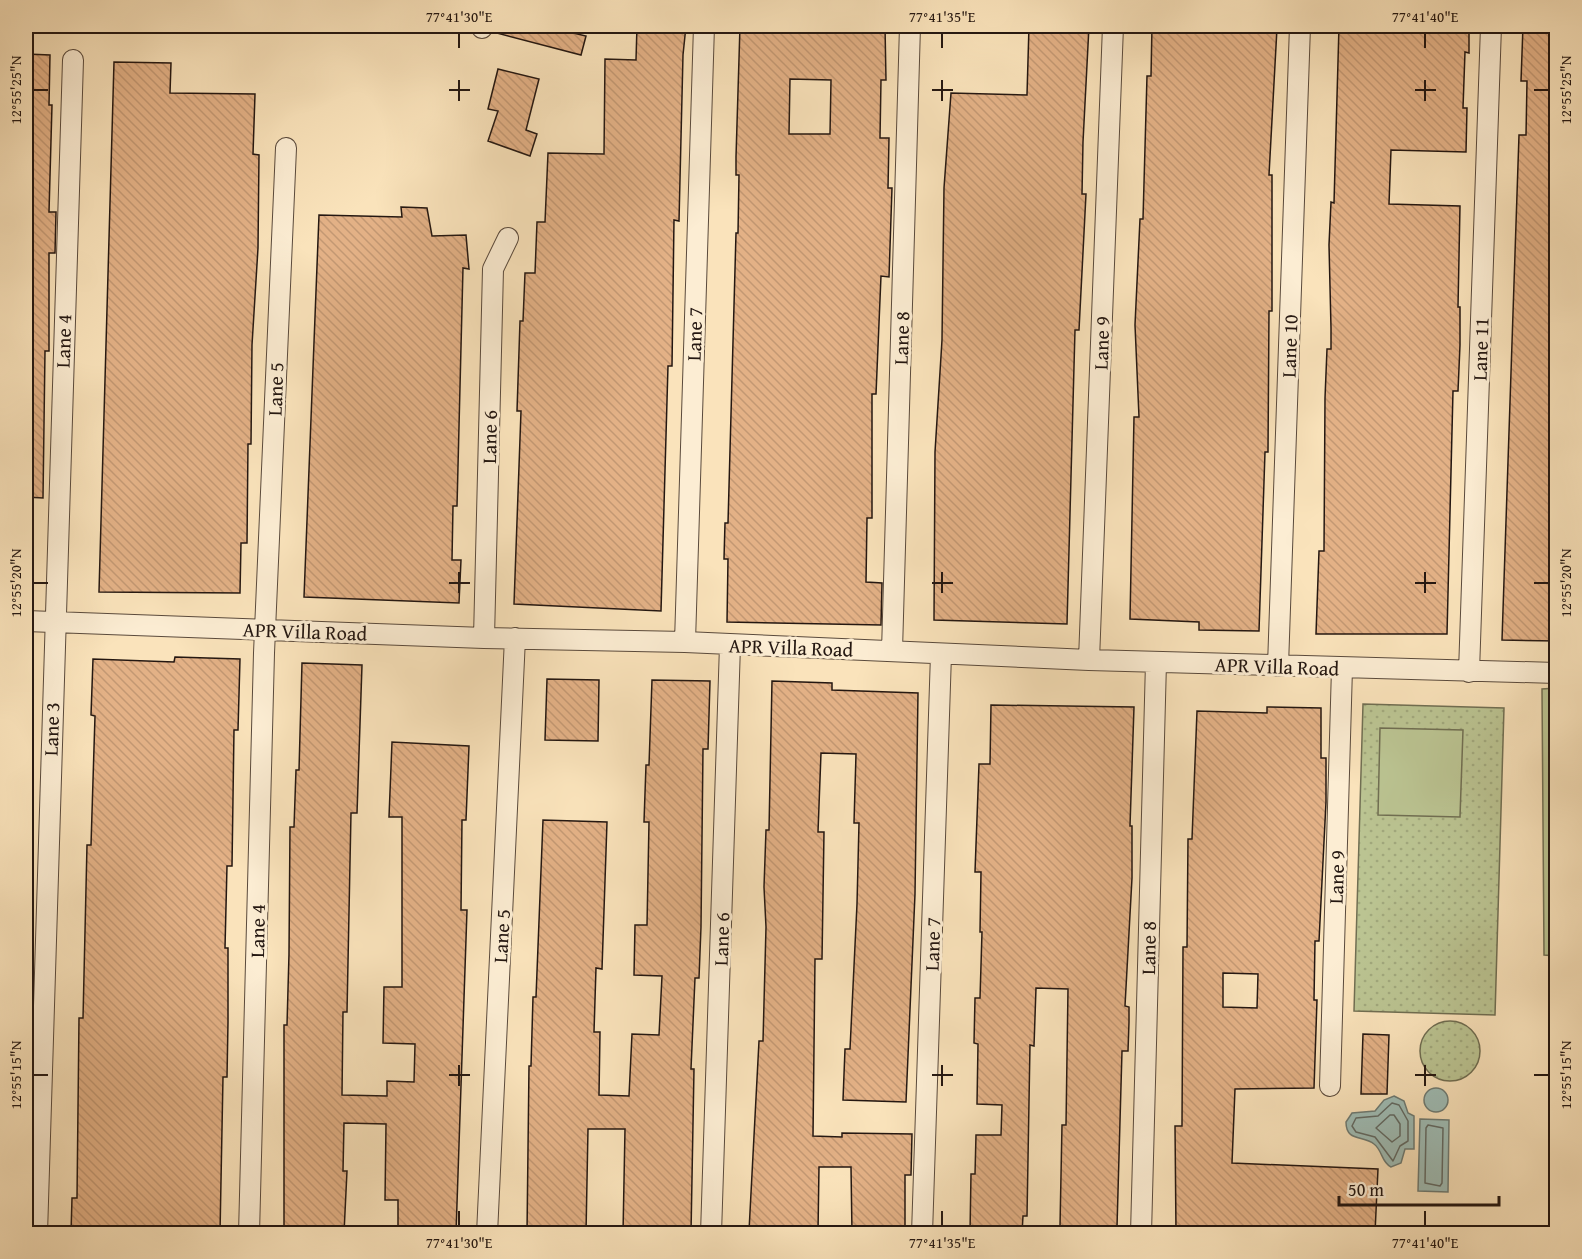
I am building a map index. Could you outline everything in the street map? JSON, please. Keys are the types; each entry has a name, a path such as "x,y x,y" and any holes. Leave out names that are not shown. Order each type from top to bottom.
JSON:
{"street":[{"name":"Lane 7","path":"685,642 704,26"},
{"name":"Lane 8","path":"892,651 910,26"},
{"name":"Lane 9","path":"1089,660 1113,26"},
{"name":"Lane 10","path":"1278,666 1300,26"},
{"name":"Lane 11","path":"1469,672 1491,26"},
{"name":"Lane 4","path":"54,621 73,60"},
{"name":"Lane 5","path":"265,629 286,148"},
{"name":"Lane 6","path":"484,638 493,269 508,238"},
{"name":"APR Villa Road","path":"26,621 484,638 685,642 1089,660 1557,673"},
{"name":"Lane 3","path":"37,1233 54,621"},
{"name":"Lane 4","path":"249,1233 265,629"},
{"name":"Lane 5","path":"487,1233 515,638"},
{"name":"Lane 6","path":"711,1233 730,645"},
{"name":"Lane 7","path":"922,1233 941,654"},
{"name":"Lane 8","path":"1141,1233 1155,662"},
{"name":"Lane 9","path":"1330,1086 1342,668"}],"green space":[{"path":"1556,688 1556,956 1544,955 1542,689"},
{"path":"1363,704 1504,708 1495,1015 1354,1011"},
{"path":"1380,728 1463,730 1460,817 1378,815"},
{"path":"1450,1021 1467,1026 1475,1034 1480,1051 1475,1068 1467,1076 1450,1081 1433,1076 1425,1068 1420,1051 1425,1034 1433,1026"}],"water":[{"path":"1436,1088 1445,1091 1448,1100 1445,1109 1436,1112 1427,1109 1424,1100 1427,1091"},
{"path":"1394,1096 1404,1101 1408,1113 1414,1116 1414,1149 1405,1149 1401,1163 1391,1167 1385,1162 1374,1144 1349,1133 1346,1122 1352,1113 1375,1111 1384,1100"},
{"path":"1420,1119 1449,1120 1448,1192 1418,1191"}],"building":[{"path":"494,26 575,26 573,33 586,36 581,55 493,32"},
{"path":"637,26 686,26 683,55 679,221 674,220 672,366 668,366 661,611 514,604 521,411 517,411 520,321 523,321 525,273 535,273 537,222 545,222 548,153 604,154 605,59 636,60"},
{"path":"740,26 885,26 886,80 881,80 880,138 889,138 888,188 892,188 889,277 881,276 876,394 872,394 872,518 867,518 866,582 882,583 881,625 727,622 728,559 724,559 725,523 728,523 736,233 738,233 739,175 736,175","holes":["790,79 831,80 830,134 789,134"]},
{"path":"1029,26 1089,26 1082,194 1086,194 1079,330 1075,330 1067,624 934,620 935,452 942,340 944,188 951,93 1027,95"},
{"path":"1152,26 1277,28 1269,175 1272,175 1272,311 1269,311 1268,452 1265,452 1259,631 1199,630 1199,622 1130,619 1134,417 1139,417 1135,325 1140,219 1143,219 1147,76 1151,76"},
{"path":"1339,26 1469,26 1469,53 1465,52 1463,108 1467,108 1466,152 1391,150 1389,204 1460,206 1458,307 1460,307 1460,345 1458,391 1453,391 1447,634 1316,634 1319,551 1324,551 1325,398 1327,349 1331,349 1329,245 1331,202 1334,203"},
{"path":"1523,26 1557,26 1557,496 1554,496 1557,641 1502,640 1519,135 1526,135 1527,81 1521,81"},
{"path":"26,54 50,55 49,105 52,105 49,212 56,212 55,253 49,253 49,351 45,351 43,498 26,497"},
{"path":"114,62 171,63 170,93 255,94 253,154 259,155 258,248 252,345 251,444 248,444 247,543 241,543 240,593 99,592"},
{"path":"498,69 539,79 526,130 537,134 530,156 488,141 498,111 488,109"},
{"path":"401,207 427,208 432,236 466,235 469,269 463,268 457,506 453,506 452,560 461,560 459,603 304,597 319,215 402,217"},
{"path":"175,657 240,659 238,730 234,730 232,866 227,866 225,948 228,948 227,1077 223,1077 220,1233 71,1233 72,1198 77,1198 79,1018 83,1018 87,845 91,845 95,716 91,715 93,659 174,662"},
{"path":"302,663 362,665 357,813 351,813 347,1012 343,1012 342,1095 387,1096 387,1081 414,1082 415,1044 383,1043 384,987 402,987 402,817 389,817 392,742 469,746 466,820 462,820 461,910 467,910 456,1233 398,1233 398,1200 385,1200 386,1124 344,1123 343,1171 347,1171 344,1233 284,1233 284,1025 287,1025 290,827 294,827 296,770 299,770"},
{"path":"547,679 599,680 598,741 545,740"},
{"path":"652,680 710,681 708,749 703,749 701,927 699,978 695,978 691,1069 694,1069 691,1233 623,1233 625,1129 588,1129 586,1233 527,1233 529,1066 531,1066 533,997 536,997 543,820 607,822 602,969 596,968 594,1032 600,1032 599,1095 629,1096 632,1034 659,1035 662,976 634,975 635,925 647,925 649,822 644,822"},
{"path":"772,681 832,683 832,690 918,693 915,894 906,1102 843,1100 845,1049 850,1049 857,904 859,823 854,823 856,754 821,753 818,832 824,832 822,959 815,959 813,1136 842,1137 842,1133 912,1134 911,1175 905,1175 905,1233 852,1233 851,1167 819,1167 818,1232 749,1231 759,1041 763,1041 766,927 764,887 766,830 769,830"},
{"path":"991,705 1134,707 1130,826 1132,826 1132,878 1125,1006 1129,1007 1129,1022 1128,1051 1122,1051 1117,1227 1060,1226 1062,1125 1066,1125 1068,989 1036,988 1034,1046 1030,1045 1027,1216 1023,1216 1022,1233 970,1233 971,1174 975,1174 976,1135 1001,1135 1002,1105 977,1104 978,1044 974,1043 975,998 980,998 982,932 980,932 981,872 975,872 979,764 990,764"},
{"path":"1267,707 1321,708 1321,758 1326,758 1326,802 1319,941 1315,941 1314,1000 1317,1000 1314,1088 1235,1089 1232,1163 1378,1169 1375,1233 1176,1231 1175,1126 1182,1126 1183,947 1187,947 1188,839 1192,839 1197,711 1267,713","holes":["1223,973 1258,974 1257,1008 1223,1007"]},
{"path":"1363,1034 1389,1035 1387,1094 1361,1094"}]}
